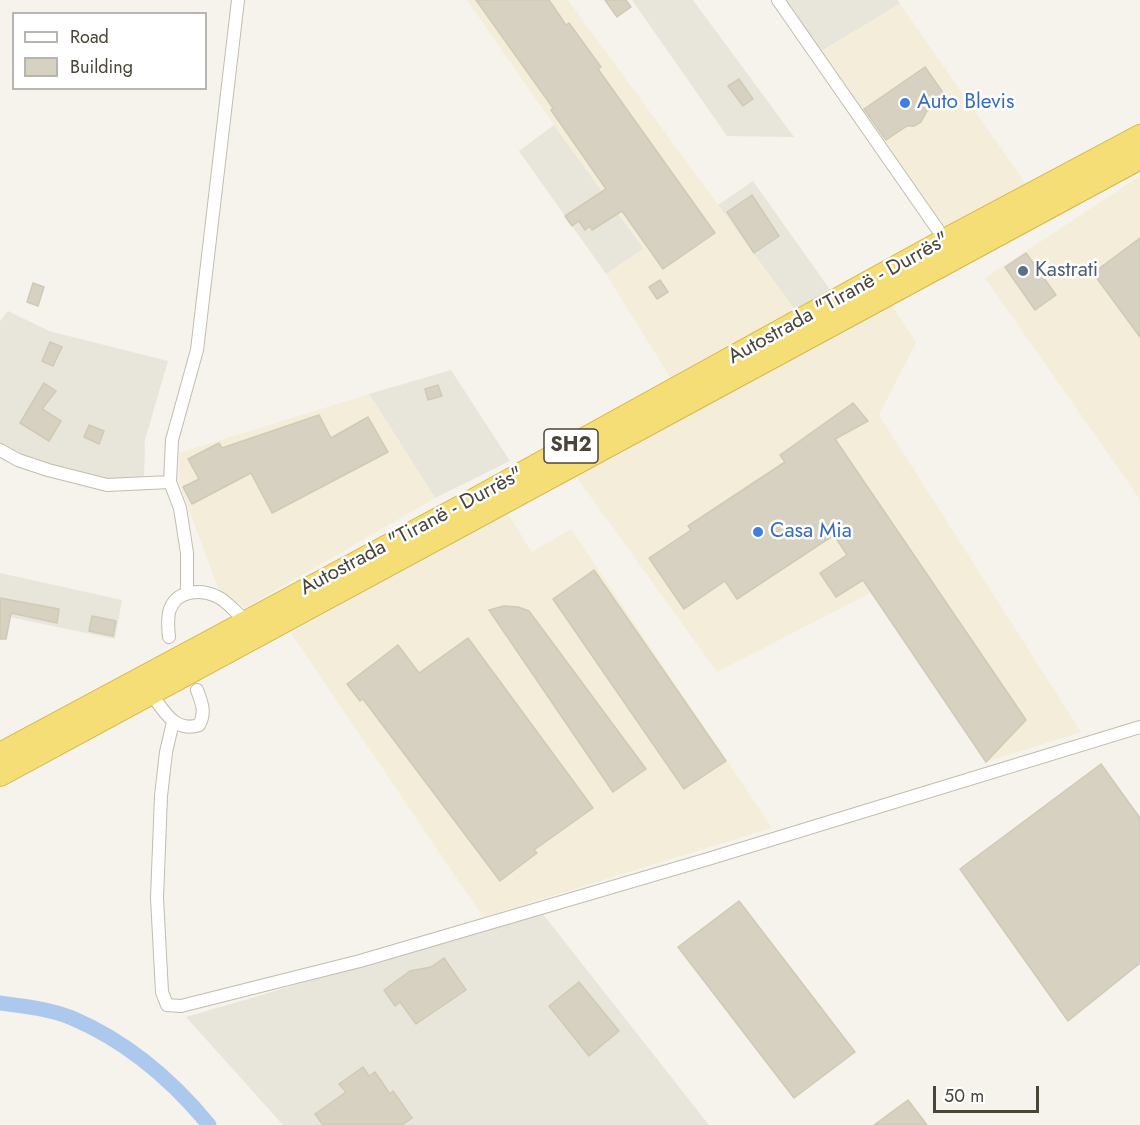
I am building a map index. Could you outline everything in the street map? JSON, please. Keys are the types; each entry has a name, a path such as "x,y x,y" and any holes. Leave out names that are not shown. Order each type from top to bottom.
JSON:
{"highway":[{"name":"Autostrada \"Tiranë - Durrës\"","path":"0,754 479,497 945,240 1140,136"},
{"name":"Autostrada \"Tiranë - Durrës\"","path":"0,775 152,695 1140,158"}],"street":[{"path":"187,593 187,553 180,508 170,482 172,440 197,350 238,0"},
{"path":"778,0 945,240"},
{"path":"0,450 18,460 48,470 107,485 170,482"},
{"path":"169,637 167,623 170,608 178,598 187,593 203,591 219,598 246,621"},
{"path":"152,695 173,722 182,727 191,728 199,725 203,717 203,708 197,690"},
{"path":"173,722 166,752 161,796 157,898 162,992 167,1005 181,1006 360,961 708,859 1140,727"}],"shaded area":[{"path":"467,0 568,0 795,310 673,382 606,274 644,248 554,125"},
{"path":"632,0 693,0 794,137 727,136"},
{"path":"780,0 898,0 900,4 818,53"},
{"path":"900,4 1028,187 945,232 818,53"},
{"path":"554,125 644,249 606,274 519,151"},
{"path":"1140,176 1140,499 985,278"},
{"path":"753,181 831,291 795,310 718,205"},
{"path":"889,301 916,342 879,415 1081,732 986,762 874,591 717,672 575,475"},
{"path":"8,311 49,331 168,361 145,440 144,478 105,480 20,455 0,446 0,321"},
{"path":"451,370 510,461 435,498 369,394"},
{"path":"369,394 435,498 245,608 218,588 179,482 179,453"},
{"path":"506,511 532,552 571,529 772,828 483,917 291,633"},
{"path":"0,573 122,600 115,639 0,615"},
{"path":"542,913 709,1125 283,1125 186,1017"}],"building":[{"path":"476,0 549,0 566,25 569,23 601,67 598,69 715,233 663,269 622,211 592,230 590,226 585,230 579,221 572,226 565,216 606,189 551,110 553,108"},
{"path":"605,0 626,0 631,7 617,17"},
{"name":"Auto Blevis","path":"925,67 946,97 927,111 921,122 914,126 907,126 886,140 864,109"},
{"path":"739,79 753,99 743,106 728,86"},
{"path":"752,195 779,236 754,253 727,212"},
{"path":"1140,238 1140,337 1093,273"},
{"path":"1026,253 1056,295 1035,310 1005,267"},
{"path":"660,280 668,292 657,299 649,287"},
{"path":"33,283 44,287 38,306 27,302"},
{"path":"50,342 62,347 53,366 42,361"},
{"path":"44,383 56,391 42,409 61,421 49,441 20,423"},
{"path":"438,385 442,396 428,400 425,389"},
{"path":"853,403 868,421 835,439 1026,720 986,762 863,580 836,597 820,573 847,555 834,535 737,599 725,581 684,609 649,558 691,530 688,526 785,462 780,455"},
{"path":"319,415 331,438 368,417 388,452 272,513 251,473 192,504 183,487 199,479 188,459 219,443 222,448"},
{"path":"89,425 104,431 99,444 84,437"},
{"path":"594,570 726,761 684,789 553,599"},
{"path":"0,598 59,609 57,623 11,613 6,639 0,639"},
{"path":"504,606 529,611 646,769 613,792 489,610"},
{"path":"92,616 116,621 113,636 89,631"},
{"path":"468,638 593,808 534,850 537,853 500,881 363,699 360,701 347,684 398,645 419,673"},
{"path":"1101,764 1140,818 1140,963 1068,1021 960,869"},
{"path":"739,901 855,1052 794,1098 678,947"},
{"path":"444,958 466,990 416,1024 400,1002 395,1006 384,990 410,971 431,967"},
{"path":"579,982 619,1031 589,1056 549,1006"},
{"path":"363,1067 369,1076 375,1072 390,1094 393,1091 412,1118 402,1125 323,1125 315,1114 346,1092 339,1084"},
{"path":"908,1100 927,1125 874,1125"}],"waterway":[{"path":"0,1003 37,1008 64,1015 111,1038 164,1077 209,1125"}],"place":[{"name":"Auto Blevis","path":"905,103"},
{"name":"Kastrati","path":"1023,271"},
{"name":"Casa Mia","path":"758,532"}]}
